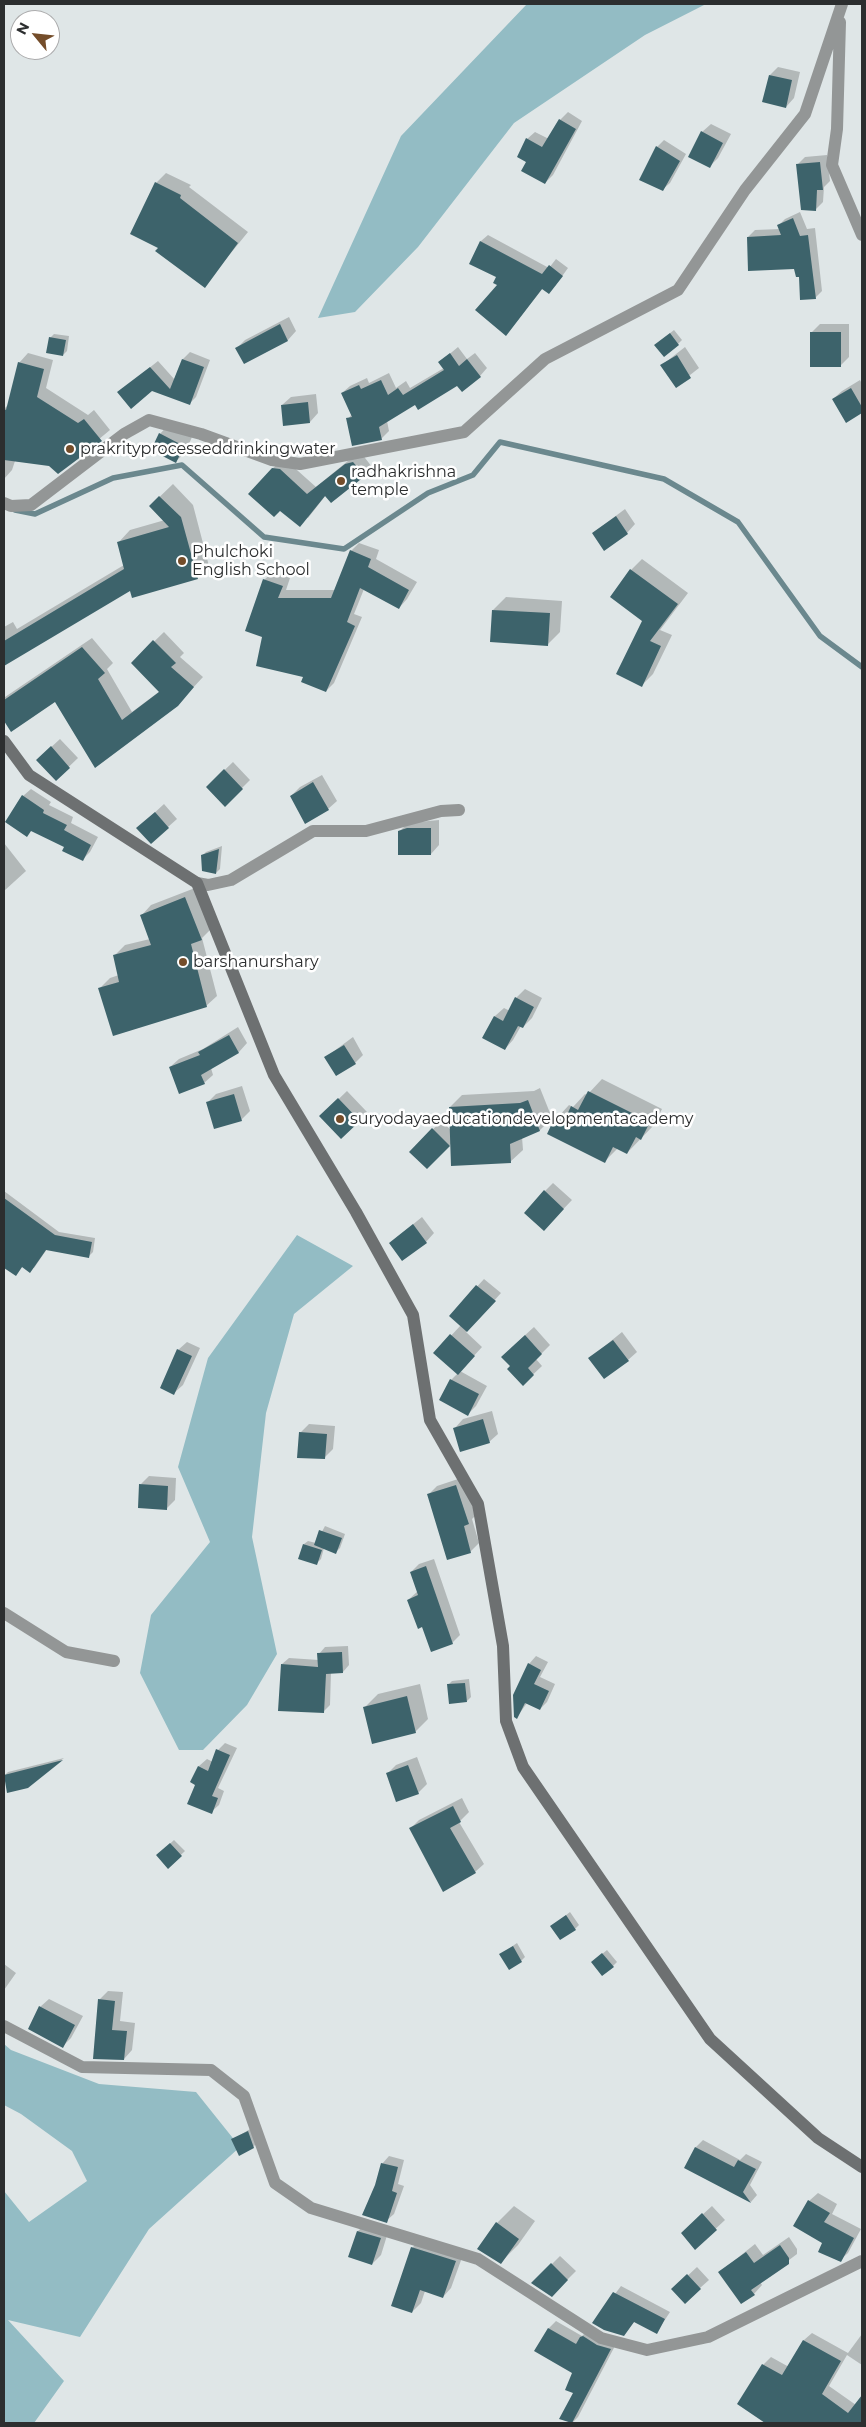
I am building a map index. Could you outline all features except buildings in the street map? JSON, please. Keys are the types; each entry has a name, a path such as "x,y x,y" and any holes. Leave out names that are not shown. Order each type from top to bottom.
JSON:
{"street":[{"path":"841,7 838,129 832,165 862,235"},
{"path":"4,503 11,506 32,505 124,434 149,420 202,434 272,460 300,464 464,432 544,359 678,290 745,190 805,114 841,7"},
{"path":"4,741 28,774 197,883 208,886 231,880 313,831 366,831 441,811 459,810"},
{"path":"197,883 274,1075 356,1212 413,1316 430,1420 478,1504 503,1646 506,1721 523,1767 710,2038 818,2138 862,2167"},
{"path":"4,1613 66,1652 114,1661"},
{"path":"4,2026 82,2067 212,2070 244,2096 274,2183 311,2208 478,2259 601,2338 647,2350 708,2337 862,2261"}],"shaded area":[{"path":"527,4 706,4 645,35 514,123 418,247 355,312 318,318 401,136"},
{"path":"297,1235 353,1266 294,1314 266,1413 252,1537 277,1654 247,1705 203,1750 179,1750 140,1673 151,1615 210,1542 178,1467 208,1358"},
{"path":"4,2044 11,2050 99,2084 196,2092 240,2147 149,2229 80,2337 8,2320 64,2381 34,2423 4,2423 4,2191 29,2222 87,2181 72,2151 21,2114 4,2105"}],"waterway":[{"path":"15,510 35,514 113,478 182,465 264,537 344,549 428,493 473,475 500,442 664,479 738,522 820,636 862,667"}],"place":[{"name":"prakrityprocesseddrinkingwater","path":"70,449"},
{"name":"radhakrishna temple","path":"341,481"},
{"name":"Phulchoki English School","path":"182,561"},
{"name":"barshanurshary","path":"183,962"},
{"name":"suryodayaeducationdevelopmentacademy","path":"340,1119"}]}
